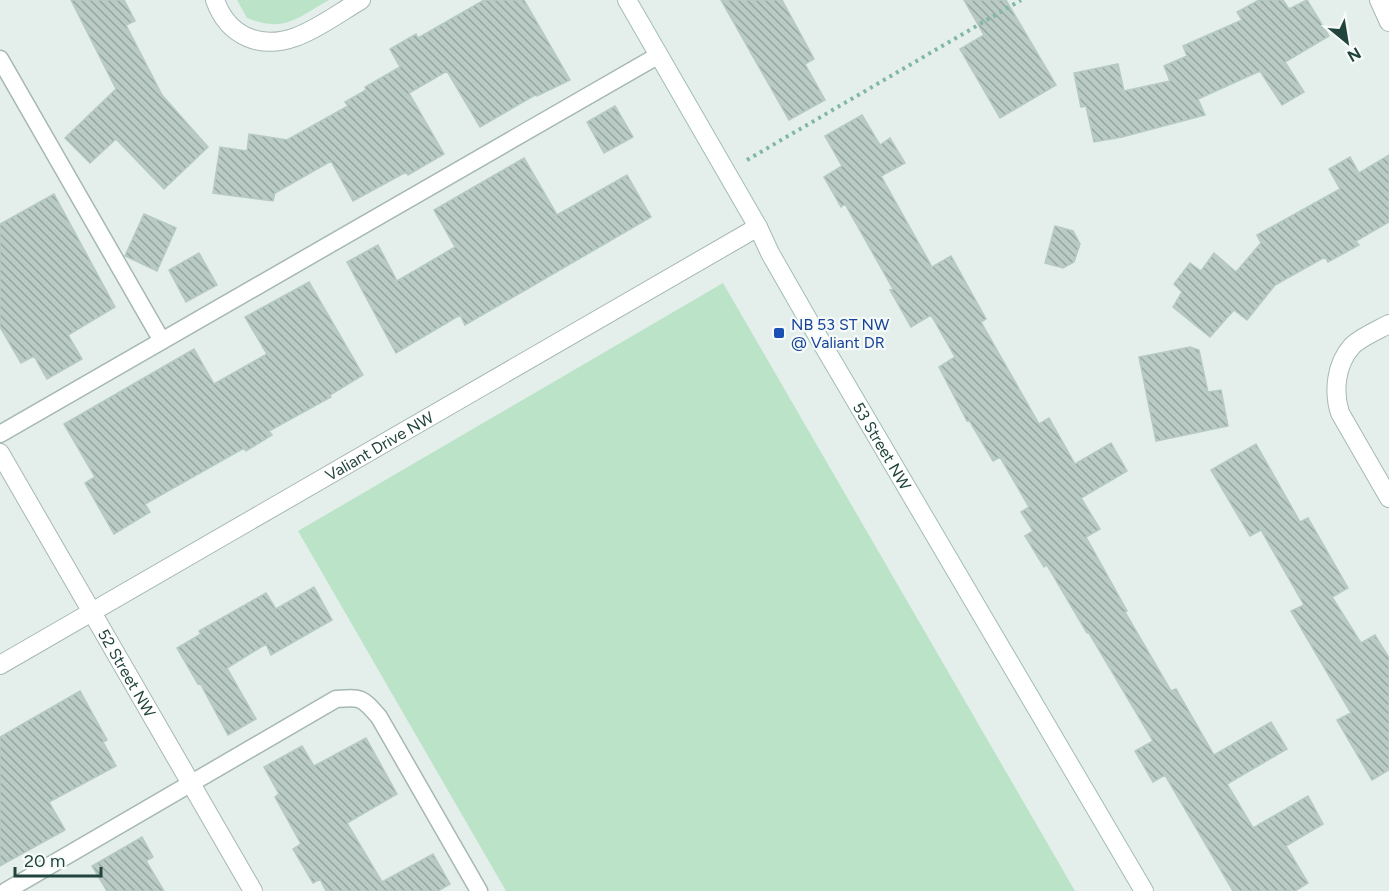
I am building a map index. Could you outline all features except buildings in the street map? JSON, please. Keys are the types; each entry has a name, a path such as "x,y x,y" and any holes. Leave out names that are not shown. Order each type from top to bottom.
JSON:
{"street":[{"path":"215,0 220,13 240,34 268,43 283,42 297,37 361,0"},
{"name":"53 Street NW","path":"627,0 758,227 770,253 810,323 1144,891"},
{"path":"1379,0 1389,22"},
{"name":"Valiant Drive NW","path":"0,665 758,227"},
{"path":"1389,324 1353,345 1341,364 1336,384 1336,401 1340,413 1389,498"},
{"name":"52 Street NW","path":"0,453 253,891"}],"lane":[{"path":"0,434 660,55"},
{"path":"0,59 162,341"},
{"path":"6,891 27,886 191,784 336,699 356,698 367,702 379,717 479,891"}],"path":[{"path":"726,171 1021,0"}],"green space":[{"path":"237,0 329,0 299,18 281,24 271,24 247,18"},
{"path":"723,283 1075,891 506,891 298,531"}],"place":[{"name":"NB 53 ST NW @ Valiant DR","path":"779,333"}]}
